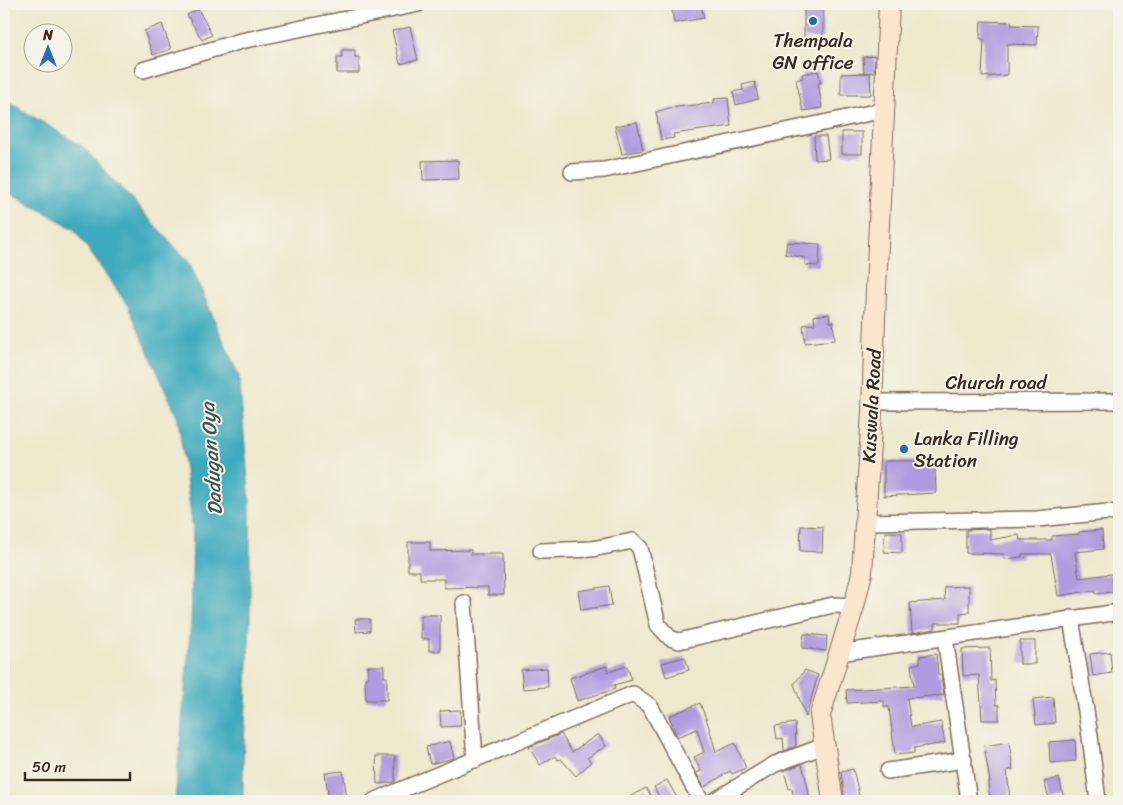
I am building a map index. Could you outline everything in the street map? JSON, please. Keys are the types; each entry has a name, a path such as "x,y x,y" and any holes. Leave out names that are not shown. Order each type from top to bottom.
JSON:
{"street":[{"path":"143,70 241,41 367,9 418,4"},
{"name":"Kuswala Road","path":"833,801 820,715 862,574 872,402 889,4"},
{"path":"572,172 604,170 884,110"},
{"name":"Church road","path":"872,402 1119,402"},
{"path":"865,522 1037,519 1108,512 1119,514"},
{"path":"541,551 592,549 632,541 640,548 658,625 670,638 679,642 833,605 854,606"},
{"path":"464,603 474,760"},
{"path":"839,654 1119,612"},
{"path":"1071,618 1090,736 1098,801"},
{"path":"945,638 969,801"},
{"path":"374,801 633,694 650,706 701,801"},
{"path":"714,801 775,764 824,746"},
{"path":"888,771 964,760"}],"water":[{"name":"Dadugan Oya","path":"4,99 82,146 189,262 239,376 250,503 250,622 243,801 175,801 191,622 193,530 178,418 128,306 74,229 4,189"}],"building":[{"path":"671,4 701,4 704,18 674,23"},
{"name":"Thempala GN office","path":"804,4 823,4 823,38 804,38"},
{"path":"198,9 212,35 202,40 187,15"},
{"path":"981,21 1012,22 1011,25 1038,26 1037,45 1007,44 1007,75 982,77 984,39 980,39"},
{"path":"162,24 171,49 153,55 144,31"},
{"path":"410,27 418,60 400,64 392,31"},
{"path":"342,50 355,50 355,57 359,57 359,73 337,73 337,57 342,57"},
{"path":"875,56 874,72 864,73 863,57"},
{"path":"818,71 821,83 818,83 822,108 803,111 796,80 803,78 802,74"},
{"path":"870,73 871,95 841,95 841,74"},
{"path":"755,82 758,99 736,105 733,92 743,90 742,85"},
{"path":"728,98 731,126 673,134 674,138 661,140 656,112 669,108 714,103 714,99"},
{"path":"637,122 643,150 622,154 615,126"},
{"path":"842,132 862,132 862,154 842,154"},
{"path":"814,136 826,136 829,159 815,160"},
{"path":"458,160 459,179 423,180 422,161"},
{"path":"787,242 820,244 819,266 805,265 805,258 785,254"},
{"path":"829,314 830,322 833,322 835,340 805,343 803,325 815,324 814,316"},
{"path":"884,461 923,461 924,466 935,466 936,493 884,496"},
{"path":"801,526 823,527 822,552 800,551"},
{"path":"990,529 990,540 1019,535 1020,540 1052,540 1052,536 1102,530 1103,549 1075,552 1079,578 1119,573 1119,591 1096,594 1095,590 1058,596 1051,554 1022,554 1022,557 1005,559 1004,554 966,553 966,530"},
{"path":"885,532 902,533 902,553 884,552"},
{"path":"408,542 430,542 430,551 471,550 471,554 503,554 504,595 488,595 488,587 444,588 444,579 420,579 420,571 408,571"},
{"path":"609,586 612,605 581,610 578,591"},
{"path":"969,586 969,612 960,613 960,623 935,623 935,629 912,633 910,603 945,600 944,587"},
{"path":"421,615 440,615 440,651 429,651 429,639 421,639"},
{"path":"355,619 370,619 370,631 356,632"},
{"path":"804,634 827,636 826,651 802,648"},
{"path":"1020,641 1035,641 1035,664 1020,664"},
{"path":"990,648 991,681 995,680 999,720 982,720 979,675 963,676 962,649"},
{"path":"1110,652 1112,673 1093,676 1090,654"},
{"path":"936,654 938,675 941,675 944,695 907,698 911,727 941,722 945,743 914,748 914,753 895,755 889,707 884,707 884,701 847,703 846,690 914,686 911,665 920,663 920,656"},
{"path":"685,657 689,670 666,677 662,663"},
{"path":"368,666 384,666 384,677 387,677 387,700 366,700 365,678 368,678"},
{"path":"607,666 608,672 627,666 632,680 614,685 615,689 577,701 570,678"},
{"path":"547,668 548,687 523,689 521,670"},
{"path":"805,670 818,675 806,717 794,684"},
{"path":"1053,697 1055,723 1036,725 1033,699"},
{"path":"700,703 716,752 735,743 746,768 732,774 730,771 704,787 696,773 701,771 694,757 704,752 697,729 677,737 669,716"},
{"path":"460,710 461,726 441,727 440,711"},
{"path":"795,723 796,746 784,751 783,738 777,739 775,726"},
{"path":"561,734 572,752 598,734 606,746 587,758 591,762 576,776 561,759 558,760 555,756 540,765 529,747"},
{"path":"1075,740 1076,761 1050,763 1049,742"},
{"path":"450,741 454,758 430,764 426,747"},
{"path":"1009,742 1013,770 1007,770 1010,801 990,801 988,782 990,782 984,746"},
{"path":"376,756 395,756 395,782 377,784"},
{"path":"802,764 810,801 794,801 792,788 789,789 784,771"},
{"path":"853,769 860,799 845,801 841,772"},
{"path":"343,771 347,798 329,801 325,773"},
{"path":"1059,778 1064,798 1050,801 1044,782"},
{"path":"667,780 677,798 670,801 661,801 654,787"},
{"path":"646,788 654,801 622,801"}],"place":[{"name":"Thempala GN office","path":"813,21"},
{"name":"Lanka Filling Station","path":"904,449"}]}
